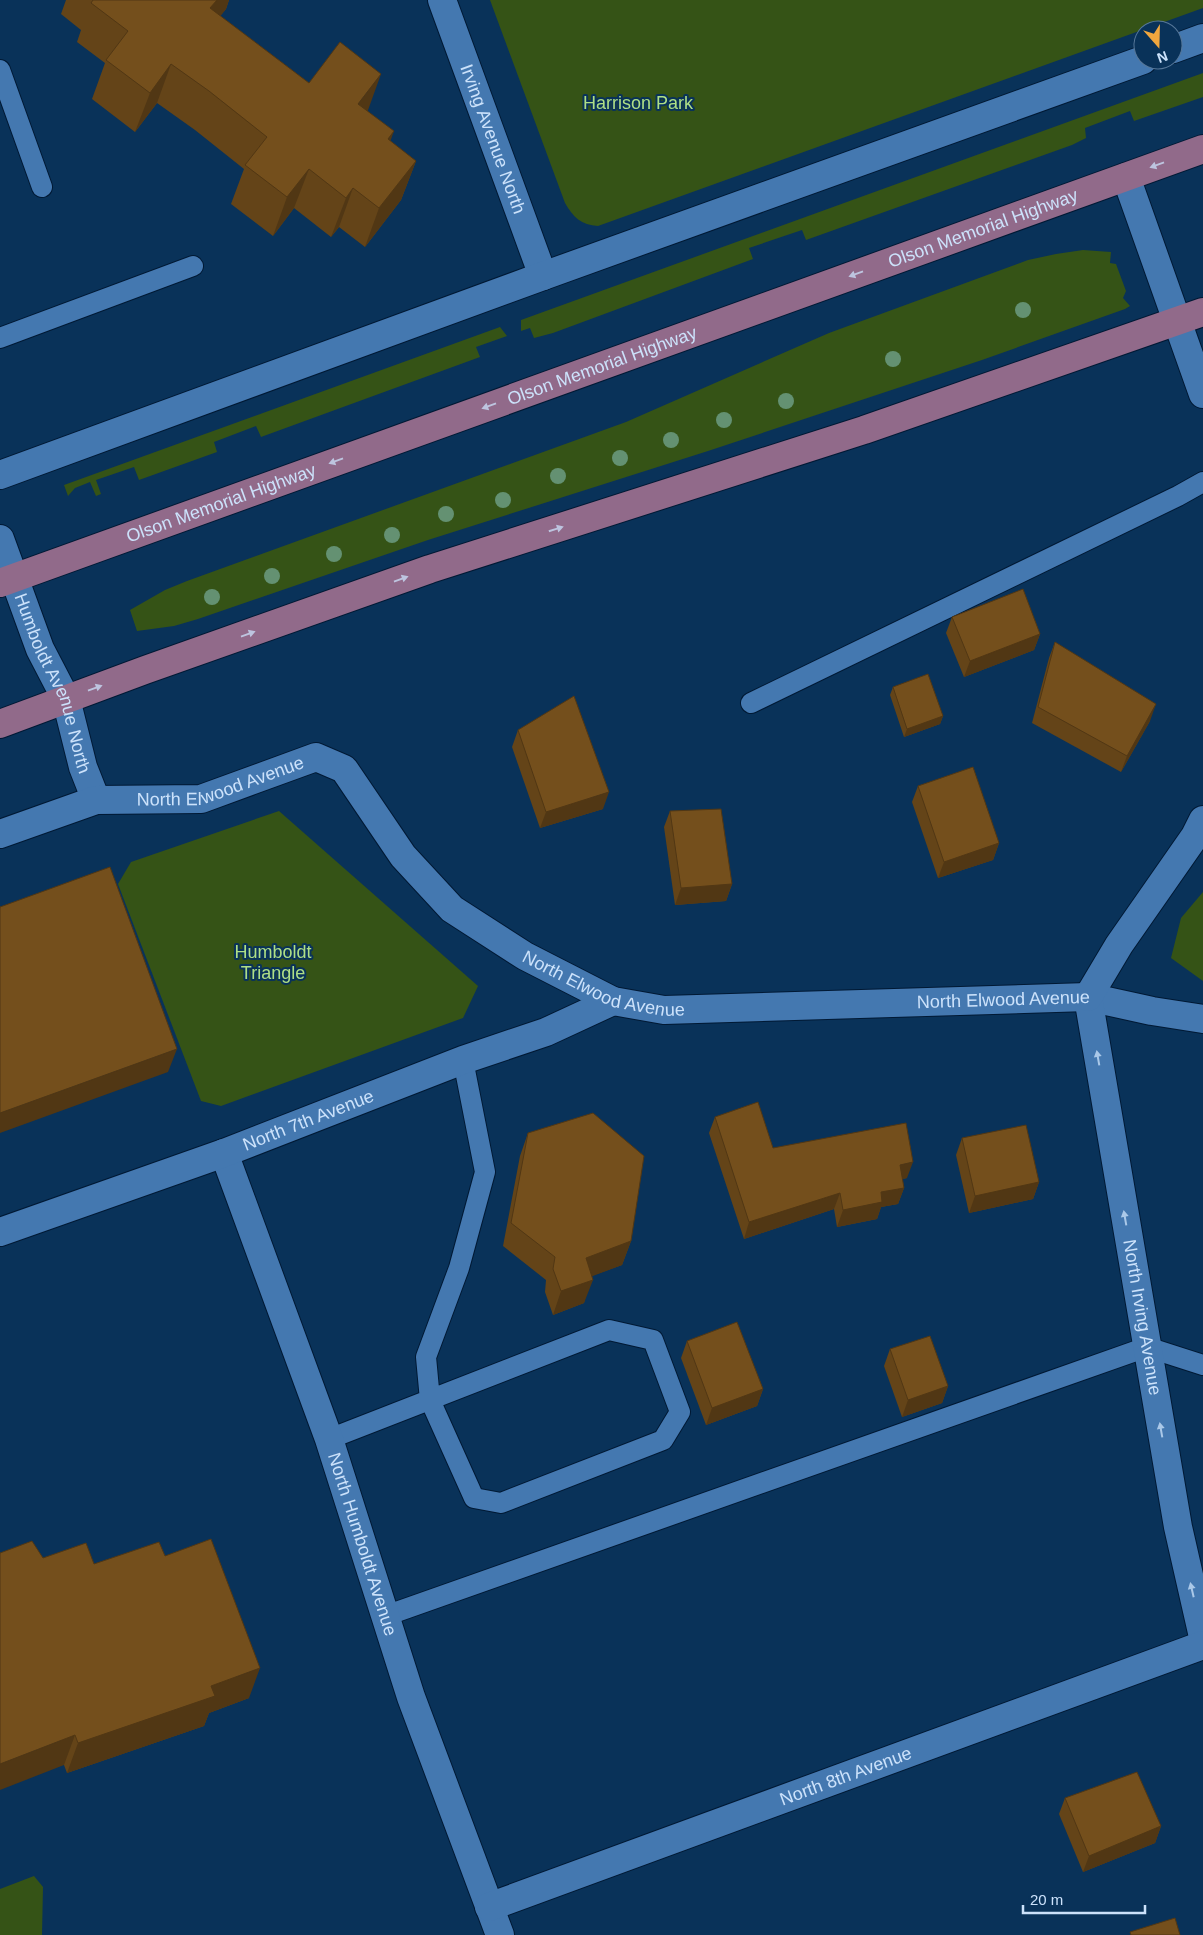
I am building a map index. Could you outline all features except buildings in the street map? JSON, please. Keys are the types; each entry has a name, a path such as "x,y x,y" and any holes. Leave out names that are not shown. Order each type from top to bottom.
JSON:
{"main road":[{"name":"Olson Memorial Highway","path":"7,581 1203,149"},
{"path":"0,724 430,569 864,430 1203,312"}],"street":[{"name":"Irving Avenue North","path":"442,0 543,276"},
{"path":"1183,45 1203,38"},
{"path":"0,475 543,276 1133,64"},
{"path":"1126,177 1203,394"},
{"name":"Humboldt Avenue North","path":"0,539 7,581 66,699 83,767 96,800"},
{"name":"North Elwood Avenue","path":"0,834 96,800 201,799 316,757 344,770 403,856 452,909 524,956 613,1002 664,1010 1088,997 1152,1011 1203,1019"},
{"path":"1088,997 1119,945 1195,836 1203,820"},
{"name":"North Irving Avenue","path":"1088,997 1178,1527 1203,1637"},
{"name":"North 7th Avenue","path":"0,1232 224,1153 463,1060 546,1032 613,1002"},
{"name":"North Humboldt Avenue","path":"224,1153 330,1439 411,1697 500,1935"},
{"name":"North 8th Avenue","path":"489,1907 1203,1645"}],"lane":[{"path":"0,70 42,187"},
{"path":"0,338 193,266"},
{"path":"751,703 1203,482"},
{"path":"330,1439 430,1400 609,1330 652,1340 680,1412 663,1440 501,1503 474,1498 430,1400 426,1357 459,1268 485,1172 463,1060"},
{"path":"385,1616 1147,1347 1203,1365"}],"green space":[{"name":"Harrison Park","path":"490,0 1203,0 1203,8 1170,20 1133,20 1133,33 598,226 582,222 571,212 565,203"},
{"path":"1203,73 1203,97 1134,121 1130,111 1085,128 1086,138 1072,145 806,240 802,230 749,248 753,259 553,333 534,338 530,328 521,331 521,320"},
{"path":"1083,250 1111,252 1110,263 1116,264 1126,291 1123,298 1130,306 982,360 708,451 428,540 198,619 174,626 137,631 130,610 165,590 187,581 626,422 829,333 1028,260"},
{"path":"500,327 507,336 476,347 480,357 261,437 256,426 214,442 217,452 139,480 134,467 96,480 101,494 96,496 90,482 75,488 68,496 64,485"},
{"name":"Humboldt Triangle","path":"279,811 478,986 463,1018 221,1106 201,1101 118,884 131,862"},
{"path":"1203,892 1203,981 1171,958 1181,918"},
{"path":"34,1876 43,1887 42,1935 0,1935 0,1889"}]}
